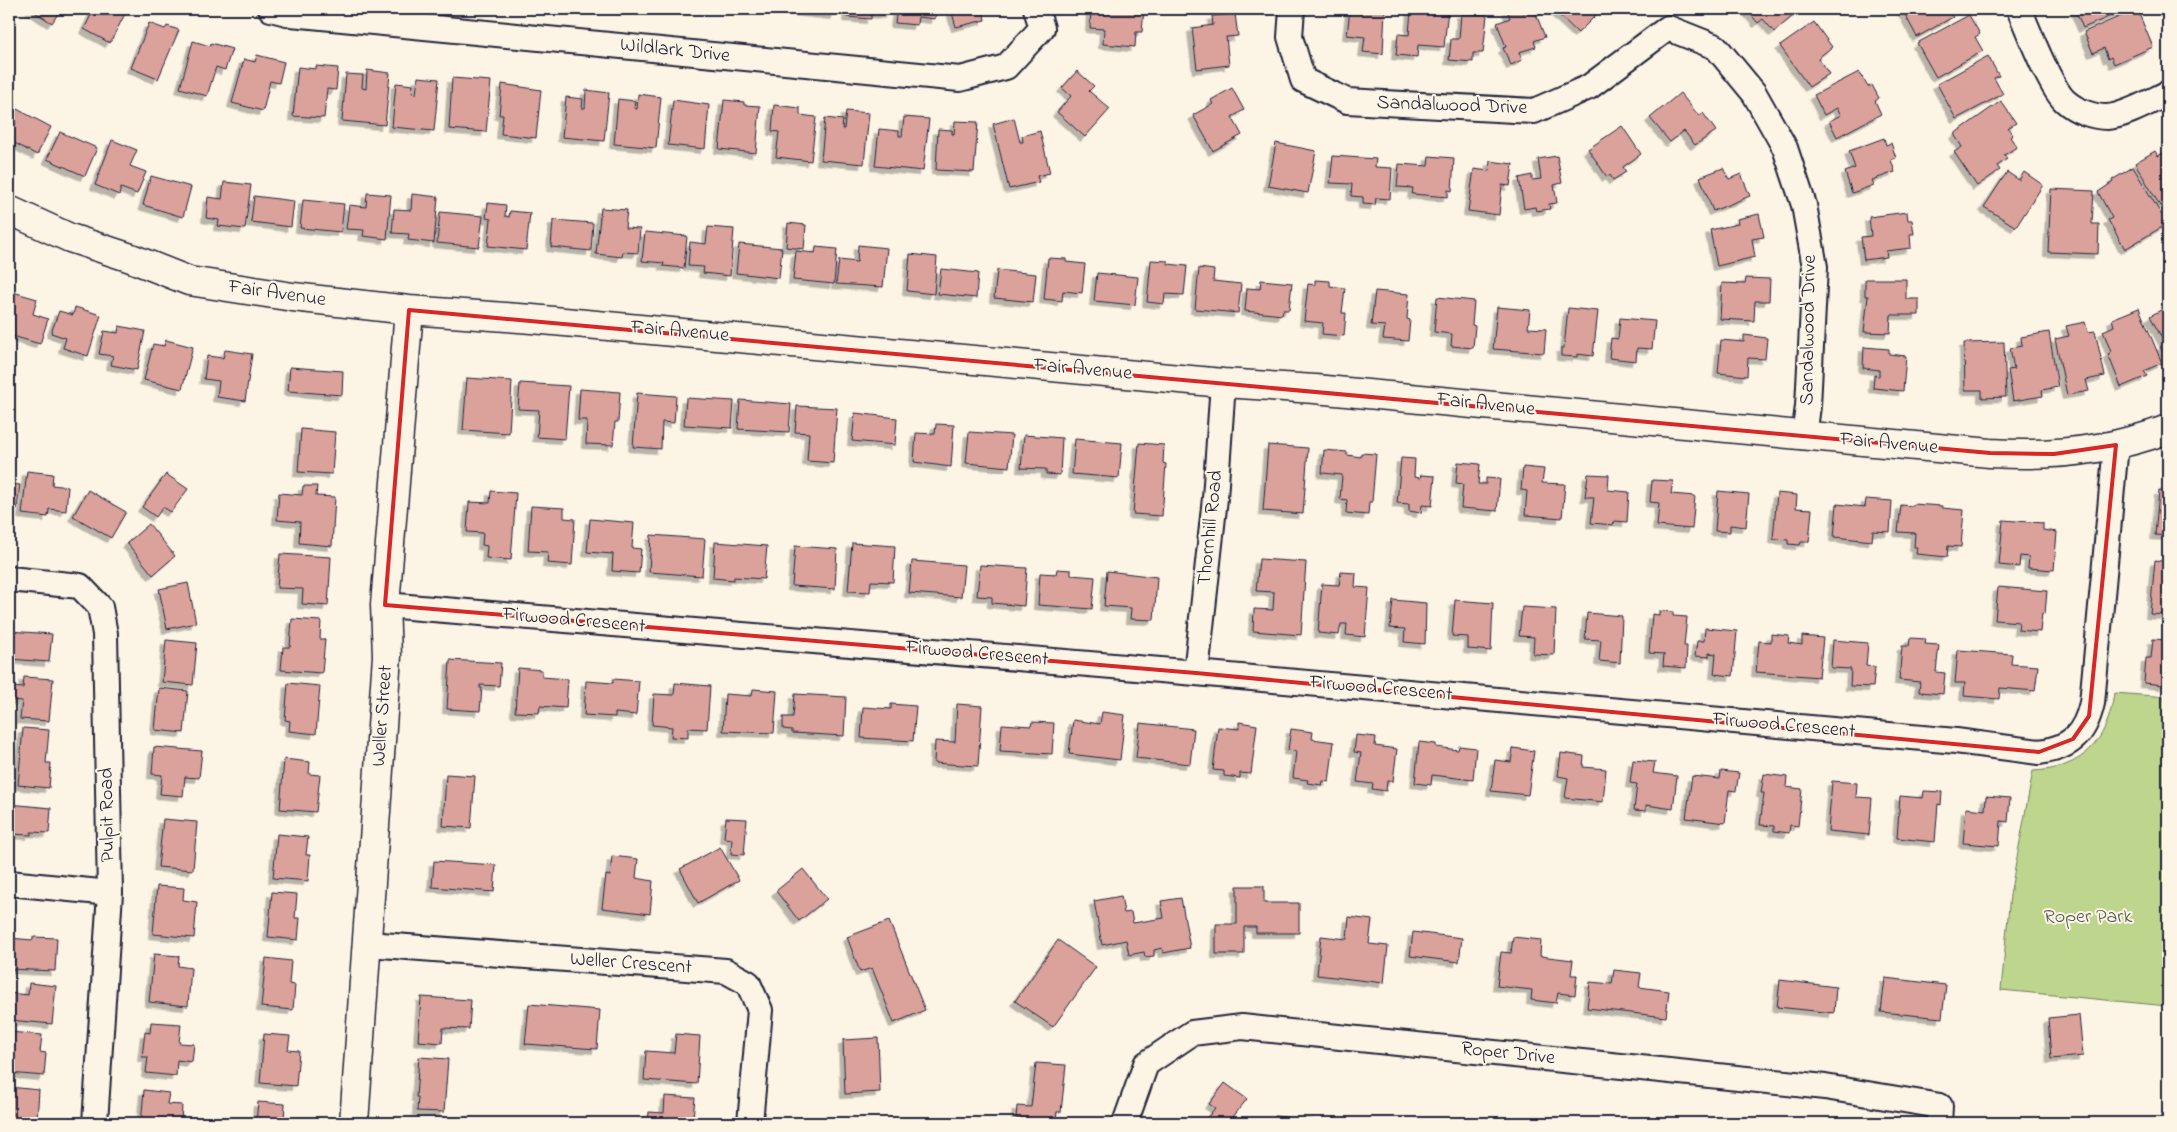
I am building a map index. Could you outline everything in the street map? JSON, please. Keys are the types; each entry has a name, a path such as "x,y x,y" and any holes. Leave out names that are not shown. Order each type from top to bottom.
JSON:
{"street":[{"name":"Wildlark Drive","path":"271,9 291,14 960,79 1006,67 1042,28 1036,9"},
{"name":"Sandalwood Drive","path":"1292,9 1290,37 1303,80 1347,101 1534,111 1589,87 1668,28 1716,48 1754,93 1785,148 1804,205 1815,267 1808,406 1804,436"},
{"path":"2019,9 2054,85 2064,100 2078,111 2107,117 2121,114 2168,94"},
{"name":"Fair Avenue","path":"9,210 70,238 131,258 189,281 293,297 410,310 552,320 2016,455 2054,454 2116,445 2168,429"},
{"name":"Weller Street","path":"354,1123 387,656 385,605 410,310"},
{"name":"Thornhill Road","path":"1196,672 1215,498 1223,383"},
{"name":"Firwood Crescent","path":"385,605 1196,672 1956,741 2039,752 2063,746 2078,734 2085,726 2092,703 2116,445"},
{"name":"Pulpit Road","path":"9,579 80,586 100,607 105,634 110,893 95,1123"},
{"path":"9,884 110,893"},
{"name":"Weller Crescent","path":"368,944 726,971 748,983 760,1010 750,1123"},
{"name":"Roper Drive","path":"1125,1123 1146,1064 1192,1033 1242,1026 1815,1086 1940,1114"}],"highlighted area":[{"path":"409,310 1990,453 2054,454 2116,445 2089,716 2073,739 2039,752 1196,673 385,605"}],"green space":[{"name":"Roper Park","path":"2114,693 2168,697 2168,1006 2001,990 2010,895 2033,771 2066,765 2090,749 2106,725"}],"building":[{"path":"30,9 61,9 52,23"},
{"path":"94,9 127,10 110,43 84,29"},
{"path":"789,9 836,9 835,15"},
{"path":"848,9 889,9 889,14 871,13 871,19 847,17"},
{"path":"897,9 936,9 935,19 918,17 917,25 895,23"},
{"path":"951,9 983,9 985,20 956,27"},
{"path":"1091,9 1144,9 1142,32 1136,32 1135,47 1103,44 1104,29 1090,28"},
{"path":"1350,9 1385,9 1383,54 1363,52 1365,37 1347,35"},
{"path":"1411,9 1448,9 1444,47 1418,45 1417,57 1396,55 1398,34 1409,35"},
{"path":"1522,9 1523,13 1534,9 1545,37 1534,41 1536,47 1519,52 1522,60 1511,65 1503,48 1506,47 1497,23 1510,18 1507,10"},
{"path":"1553,9 1591,9 1596,15 1578,33"},
{"path":"1746,9 1801,9 1774,32 1763,19 1758,23"},
{"path":"1902,9 1953,9 1949,11 1953,17 1917,37"},
{"path":"2075,9 2127,9 2083,28"},
{"path":"2137,9 2153,47 2114,64 2111,57 2108,59 2104,48 2093,53 2084,32"},
{"path":"1461,13 1487,15 1483,53 1473,53 1473,62 1449,60 1451,39 1459,39"},
{"path":"1235,14 1238,36 1226,37 1229,65 1197,69 1192,28 1213,25 1212,16"},
{"path":"1969,15 1980,34 1975,37 1983,51 1936,77 1917,43"},
{"path":"1814,22 1832,47 1818,58 1829,74 1809,87 1780,46"},
{"path":"149,23 165,29 167,26 179,30 158,79 131,68"},
{"path":"193,41 210,46 211,43 232,49 225,70 216,67 207,96 180,88"},
{"path":"257,55 284,62 279,83 270,81 263,111 232,103 244,59 255,62"},
{"path":"1988,56 1999,76 1994,78 2003,94 1956,119 1937,84"},
{"path":"316,66 338,68 336,90 327,89 324,118 293,116 298,67 316,69"},
{"path":"367,70 390,73 385,125 342,121 346,74 363,75 362,88 366,89"},
{"path":"1077,71 1094,86 1089,91 1110,109 1085,137 1057,112 1071,96 1062,88"},
{"path":"1859,72 1868,87 1872,85 1879,98 1875,101 1881,114 1837,137 1829,121 1841,115 1837,108 1824,115 1814,95"},
{"path":"418,77 439,79 434,131 392,127 396,83 413,85 412,93 416,94"},
{"path":"452,78 491,81 486,132 449,129"},
{"path":"502,84 541,90 536,138 501,134 503,115 499,115"},
{"path":"1232,88 1244,110 1232,117 1242,135 1213,151 1193,115 1213,104 1211,100"},
{"path":"586,90 609,93 604,141 562,137 566,97 583,99 582,108 585,108"},
{"path":"1680,93 1699,116 1703,113 1716,131 1695,145 1684,131 1670,142 1650,118"},
{"path":"638,94 661,97 656,148 614,144 618,99 635,101 634,108 637,109"},
{"path":"673,100 709,105 705,149 668,145"},
{"path":"724,100 744,102 744,105 760,106 756,153 719,149"},
{"path":"2001,101 2016,123 2008,128 2013,135 2010,137 2017,147 2004,155 2007,159 1997,166 2000,170 1977,186 1954,152 1962,147 1954,134"},
{"path":"774,105 800,108 800,115 816,117 811,161 776,157 779,132 772,131"},
{"path":"15,108 51,127 37,155 9,140 9,120"},
{"path":"846,111 869,113 864,164 821,160 825,118 843,120 842,129 844,129"},
{"path":"904,117 929,119 923,171 875,166 879,129 899,131 899,136 902,136"},
{"path":"1014,118 1020,142 1023,142 1022,136 1040,131 1050,173 1037,176 1039,182 1009,189 993,124"},
{"path":"955,121 978,122 974,172 936,170 938,129 952,130 952,134 954,134"},
{"path":"1622,126 1641,154 1623,167 1626,172 1613,180 1610,175 1607,177 1588,149"},
{"path":"60,132 97,148 85,176 47,159"},
{"path":"1884,138 1886,145 1891,143 1896,158 1891,160 1895,172 1872,180 1874,185 1852,193 1845,172 1855,168 1849,151"},
{"path":"112,140 137,150 130,166 146,172 137,194 121,188 119,195 95,185"},
{"path":"1276,143 1316,151 1308,193 1268,186"},
{"path":"2155,151 2158,156 2164,152 2166,155 2168,153 2168,201 2160,206 2135,163"},
{"path":"1333,156 1376,159 1375,167 1392,168 1390,199 1376,198 1375,205 1363,204 1363,197 1351,196 1352,184 1330,183"},
{"path":"1429,156 1454,158 1452,191 1448,190 1448,197 1412,194 1413,188 1397,187 1399,164 1428,166"},
{"path":"1557,156 1562,183 1554,185 1557,203 1549,204 1550,209 1536,211 1535,207 1524,209 1519,178 1532,175 1532,180 1541,179 1538,159"},
{"path":"1490,161 1513,164 1510,186 1502,185 1499,215 1468,211 1474,169 1489,171"},
{"path":"2133,167 2167,224 2125,249 2108,220 2112,218 2098,192 2113,182 2112,180"},
{"path":"1723,168 1729,179 1741,174 1750,196 1713,211 1700,177"},
{"path":"2007,172 2019,180 2024,172 2043,185 2016,227 1984,207"},
{"path":"151,176 191,187 183,217 143,205"},
{"path":"224,182 251,185 245,229 218,226 219,220 206,218 208,197 222,199"},
{"path":"2051,189 2094,191 2092,224 2099,224 2098,254 2048,252"},
{"path":"367,193 391,195 387,239 363,236 364,230 346,229 349,205 366,207"},
{"path":"412,194 438,197 434,243 408,240 409,234 392,233 394,209 411,210"},
{"path":"254,196 294,201 291,227 251,222"},
{"path":"303,200 344,204 341,232 300,228"},
{"path":"488,203 506,205 505,216 509,217 510,211 530,213 526,250 488,246 491,219 486,218"},
{"path":"601,208 627,210 625,228 640,229 638,253 623,252 622,257 596,254"},
{"path":"440,212 483,216 479,247 437,243"},
{"path":"1907,212 1908,220 1912,220 1914,234 1910,234 1911,248 1886,251 1887,257 1864,260 1861,237 1871,236 1869,217"},
{"path":"1759,214 1764,237 1752,239 1755,257 1717,266 1710,230 1738,224 1737,219"},
{"path":"553,220 593,223 591,251 551,247"},
{"path":"788,223 806,225 804,249 786,247"},
{"path":"708,227 734,229 730,276 703,273 704,267 688,266 690,242 706,244"},
{"path":"645,232 687,236 684,268 663,266 664,263 642,261"},
{"path":"739,244 782,248 779,278 736,273"},
{"path":"858,245 887,248 883,287 836,284 839,260 857,262"},
{"path":"816,247 837,249 834,284 793,280 796,251 815,253"},
{"path":"910,254 937,257 934,294 907,291"},
{"path":"1048,258 1066,259 1066,262 1085,264 1082,293 1063,291 1062,301 1044,299"},
{"path":"1151,260 1168,261 1168,264 1187,266 1184,295 1165,294 1164,304 1147,302"},
{"path":"1199,268 1214,270 1213,281 1241,284 1238,313 1195,309"},
{"path":"941,269 978,273 976,298 938,294"},
{"path":"997,270 1036,274 1033,302 994,298"},
{"path":"1097,273 1138,277 1135,305 1094,301"},
{"path":"1746,278 1770,279 1769,301 1755,301 1754,321 1720,319 1722,283 1745,284"},
{"path":"1865,279 1906,279 1906,299 1919,299 1919,315 1891,315 1890,333 1864,332 1868,296 1865,296"},
{"path":"1261,280 1292,283 1289,310 1283,310 1282,315 1245,311 1247,288 1260,289"},
{"path":"1315,280 1330,281 1330,286 1345,288 1342,313 1346,313 1344,336 1322,334 1323,323 1304,321 1308,284 1315,285"},
{"path":"1375,291 1409,294 1407,319 1410,320 1408,341 1383,339 1385,326 1371,325"},
{"path":"13,292 37,299 33,314 48,319 40,344 9,335 9,304"},
{"path":"1437,297 1474,301 1472,325 1475,326 1473,348 1451,346 1452,334 1434,332"},
{"path":"2168,306 2168,362 2160,347 2165,344 2150,316"},
{"path":"75,307 101,315 88,356 63,348 66,338 51,333 59,311 73,315"},
{"path":"1497,307 1530,310 1528,328 1546,329 1544,353 1493,349"},
{"path":"1568,308 1598,311 1593,356 1577,354 1577,357 1561,356 1561,348 1564,348"},
{"path":"2139,308 2162,363 2144,371 2147,376 2121,387 2108,354 2111,352 2103,331 2114,326 2112,319"},
{"path":"1620,318 1655,321 1652,349 1637,348 1636,361 1609,358 1611,338 1618,339"},
{"path":"2085,322 2088,332 2095,331 2105,376 2086,380 2089,391 2067,395 2055,339 2069,336 2066,326"},
{"path":"119,326 145,331 137,370 111,365 113,356 99,354 104,331 118,333"},
{"path":"2049,332 2058,387 2042,390 2043,396 2013,401 2008,370 2014,369 2010,348 2022,346 2021,337"},
{"path":"1744,335 1767,338 1765,359 1748,358 1747,376 1718,373 1721,340 1744,342"},
{"path":"166,340 193,347 182,389 144,380 153,344 164,346"},
{"path":"2004,342 2006,397 1982,398 1982,390 1965,390 1964,343"},
{"path":"1864,347 1889,349 1889,354 1906,356 1903,391 1873,388 1874,375 1879,376 1879,370 1863,368"},
{"path":"225,350 252,354 245,401 217,397 219,381 204,379 207,356 223,358"},
{"path":"290,367 343,371 342,395 288,391"},
{"path":"467,378 512,381 509,433 463,430"},
{"path":"520,383 569,386 565,439 537,437 539,410 518,409"},
{"path":"580,389 620,392 618,422 615,422 613,445 586,444 587,420 578,420"},
{"path":"637,393 676,396 674,423 662,422 661,449 633,447"},
{"path":"686,398 734,401 732,428 684,425"},
{"path":"740,400 791,404 789,432 738,429"},
{"path":"797,406 837,408 833,463 807,461 809,433 795,432"},
{"path":"855,413 897,418 895,445 852,441"},
{"path":"936,424 954,425 951,467 914,462 916,433 935,434"},
{"path":"301,429 335,432 332,474 298,472"},
{"path":"969,432 1012,435 1009,467 966,463"},
{"path":"1024,435 1062,438 1060,475 1046,474 1046,469 1021,468"},
{"path":"1075,439 1122,443 1119,478 1072,474"},
{"path":"1139,443 1164,445 1163,463 1166,464 1162,516 1133,514"},
{"path":"1268,445 1308,448 1303,514 1263,511"},
{"path":"1324,450 1347,452 1347,455 1361,457 1361,453 1376,454 1372,502 1369,502 1368,515 1346,513 1347,500 1340,499 1342,475 1322,473"},
{"path":"1401,458 1415,459 1414,477 1420,478 1421,475 1435,476 1432,506 1422,505 1421,513 1409,511 1409,504 1397,503"},
{"path":"1458,462 1480,464 1478,484 1486,484 1486,478 1500,479 1497,511 1461,508 1463,484 1456,483"},
{"path":"1523,467 1544,469 1542,483 1565,484 1562,518 1525,515 1527,491 1521,490"},
{"path":"27,471 53,474 52,485 68,487 66,511 49,509 48,517 22,514"},
{"path":"166,474 188,489 171,512 163,507 156,517 142,507"},
{"path":"1588,474 1609,475 1608,490 1629,492 1627,522 1614,521 1613,525 1591,523 1594,497 1585,497"},
{"path":"1652,480 1673,481 1671,494 1695,496 1692,529 1657,526 1659,503 1650,502"},
{"path":"9,484 20,485 17,509 9,508"},
{"path":"303,486 317,486 316,496 335,497 332,546 299,543 300,522 277,520 279,493 302,495"},
{"path":"2166,488 2168,488 2168,536 2155,535 2159,491 2166,491"},
{"path":"88,490 126,512 111,538 73,516"},
{"path":"491,491 516,493 511,560 486,558 487,546 482,545 483,533 467,532 469,502 490,503"},
{"path":"1718,491 1749,494 1746,527 1730,525 1730,532 1715,531"},
{"path":"1777,493 1797,495 1796,508 1812,509 1809,542 1801,542 1800,545 1788,544 1788,540 1773,539"},
{"path":"1866,499 1892,501 1890,532 1873,531 1872,541 1834,537 1837,504 1865,507"},
{"path":"1913,504 1964,510 1961,547 1948,546 1947,557 1916,554 1917,547 1914,547 1915,533 1898,532 1901,505 1913,506"},
{"path":"531,506 564,508 564,518 575,519 572,565 547,563 548,552 528,551"},
{"path":"590,519 634,523 632,548 641,549 639,573 612,571 613,554 587,552"},
{"path":"2003,520 2043,523 2043,530 2057,532 2054,570 2028,568 2029,557 2020,556 2019,567 1999,565"},
{"path":"149,524 175,556 153,575 127,543"},
{"path":"651,535 705,539 702,576 649,572"},
{"path":"715,542 767,546 764,579 734,577 734,580 713,578"},
{"path":"852,543 895,546 893,582 871,581 870,592 848,591"},
{"path":"795,546 837,549 835,589 792,586"},
{"path":"280,554 331,557 328,606 302,604 303,589 277,588"},
{"path":"1259,559 1306,562 1301,635 1253,631 1254,609 1273,610 1274,592 1256,591"},
{"path":"2155,560 2168,562 2168,615 2150,614"},
{"path":"912,561 964,565 961,597 909,593"},
{"path":"980,565 1027,568 1024,606 992,603 992,597 977,596"},
{"path":"1057,569 1071,570 1071,575 1095,577 1092,609 1038,605 1040,573 1056,574"},
{"path":"1107,571 1157,577 1154,620 1130,619 1131,608 1104,606"},
{"path":"1341,572 1356,573 1355,587 1369,588 1365,637 1346,635 1347,624 1341,624 1339,635 1318,633 1322,584 1339,585"},
{"path":"188,583 196,623 167,629 159,589"},
{"path":"1998,587 2047,591 2045,614 2042,613 2040,632 2018,630 2019,622 1995,620"},
{"path":"1393,600 1426,603 1425,644 1404,642 1405,629 1390,628"},
{"path":"1455,600 1493,603 1491,651 1468,649 1468,637 1452,636"},
{"path":"1522,607 1556,609 1554,655 1533,654 1534,637 1519,636"},
{"path":"1659,611 1673,612 1673,616 1687,617 1684,646 1687,646 1686,668 1663,666 1664,654 1649,653 1652,614 1659,615"},
{"path":"1587,613 1622,616 1620,663 1599,661 1601,640 1585,639"},
{"path":"292,619 321,621 320,639 325,639 322,673 281,670 283,647 290,647"},
{"path":"1705,628 1737,631 1733,676 1714,674 1716,654 1709,653 1709,657 1695,656 1697,641 1704,641"},
{"path":"9,631 52,634 49,662 9,659"},
{"path":"1771,634 1789,636 1788,643 1802,645 1802,636 1823,638 1819,677 1756,672 1759,641 1771,642"},
{"path":"1910,638 1926,639 1925,644 1939,645 1936,672 1945,673 1943,694 1919,692 1920,682 1899,680 1902,646 1909,646"},
{"path":"2153,639 2168,640 2168,682 2165,682 2165,685 2144,683 2146,658 2151,658"},
{"path":"166,640 197,643 193,685 162,682"},
{"path":"1833,640 1868,643 1866,666 1875,667 1873,687 1850,686 1851,669 1831,668"},
{"path":"1958,650 2012,654 2011,664 2038,666 2035,691 2000,688 1999,699 1964,696 1965,683 1955,683"},
{"path":"450,660 501,663 499,686 480,685 480,688 482,688 480,711 447,709"},
{"path":"518,668 542,670 542,677 568,679 566,708 540,706 539,713 515,712"},
{"path":"24,677 53,679 49,721 20,719 22,701 11,700 12,687 23,688"},
{"path":"613,679 639,681 636,715 615,713 615,717 584,715 586,681 613,683"},
{"path":"288,683 320,686 316,734 289,731 290,721 285,720"},
{"path":"675,683 710,686 707,729 688,728 688,738 671,737 672,727 652,725 654,694 674,695"},
{"path":"159,688 188,691 184,733 155,730"},
{"path":"753,689 777,691 774,733 723,731 725,694 752,696"},
{"path":"795,694 846,697 844,736 792,733 792,730 783,729 783,717 793,717"},
{"path":"891,704 916,706 913,741 861,738 863,707 891,709"},
{"path":"957,704 982,706 978,766 934,763 935,741 955,742"},
{"path":"1102,712 1125,715 1120,760 1069,754 1073,720 1100,724"},
{"path":"1032,722 1054,723 1052,754 1000,751 1002,724 1031,726"},
{"path":"1239,722 1257,725 1251,774 1240,773 1240,778 1224,776 1224,771 1213,770 1218,727 1239,729"},
{"path":"1140,723 1194,729 1190,764 1136,758"},
{"path":"23,728 49,730 46,763 51,763 49,788 18,785"},
{"path":"1291,729 1313,732 1312,739 1334,742 1329,782 1323,781 1322,785 1307,783 1308,780 1293,778 1296,751 1288,750"},
{"path":"1356,735 1376,737 1375,746 1397,749 1393,781 1387,781 1386,791 1372,789 1373,784 1357,782 1361,753 1354,752"},
{"path":"1419,742 1458,750 1459,746 1476,748 1473,780 1432,775 1431,785 1415,783"},
{"path":"154,747 202,751 199,778 185,777 183,796 160,794 162,775 152,774"},
{"path":"1513,748 1534,751 1528,795 1491,791 1495,760 1511,762"},
{"path":"1561,753 1584,756 1583,767 1606,769 1603,802 1565,798 1568,778 1558,776"},
{"path":"284,759 310,762 309,774 320,775 316,812 280,809"},
{"path":"1633,760 1655,762 1653,773 1677,776 1673,809 1646,805 1646,811 1634,810 1637,784 1630,783"},
{"path":"1721,771 1739,773 1736,791 1729,790 1725,823 1686,818 1692,776 1720,779"},
{"path":"446,774 475,776 471,828 443,826"},
{"path":"1764,774 1787,777 1786,787 1802,789 1798,826 1790,825 1789,833 1774,831 1774,826 1760,825 1764,793 1761,793"},
{"path":"1832,781 1857,783 1856,797 1872,798 1869,835 1828,831"},
{"path":"1924,791 1942,792 1941,805 1938,804 1935,842 1897,838 1900,796 1923,798"},
{"path":"1986,796 2010,798 2008,822 2001,821 1999,846 1963,843 1966,808 1985,810"},
{"path":"9,804 51,808 49,833 31,832 31,835 9,834"},
{"path":"726,818 747,819 744,855 731,854 732,839 724,838"},
{"path":"163,819 197,822 193,870 158,867"},
{"path":"277,834 308,837 306,855 310,855 308,881 273,878"},
{"path":"720,847 739,880 698,903 680,869"},
{"path":"612,856 638,859 636,878 653,881 650,914 602,908 606,875 610,876"},
{"path":"434,861 496,865 494,892 432,887"},
{"path":"803,869 827,899 799,921 776,891"},
{"path":"157,886 184,888 183,900 197,902 194,938 153,934"},
{"path":"1237,886 1264,886 1264,903 1299,903 1299,933 1256,933 1256,927 1244,927 1244,954 1216,954 1216,924 1237,924"},
{"path":"272,892 297,894 295,918 300,918 298,940 268,937"},
{"path":"1121,896 1124,913 1131,912 1133,923 1164,918 1161,901 1181,898 1190,948 1163,953 1162,948 1154,950 1154,956 1145,957 1144,952 1129,955 1126,940 1102,945 1094,901"},
{"path":"1349,917 1372,920 1369,944 1388,946 1384,983 1317,975 1321,936 1347,939"},
{"path":"889,921 925,1010 894,1023 872,968 860,972 847,937"},
{"path":"1413,932 1462,938 1459,962 1410,956"},
{"path":"33,937 57,938 55,971 9,969 9,938 33,940"},
{"path":"1513,937 1541,940 1540,956 1573,960 1571,975 1577,975 1575,995 1558,993 1556,1003 1531,1000 1532,990 1497,986 1501,952 1511,953"},
{"path":"1058,940 1096,967 1053,1027 1015,1001"},
{"path":"154,954 179,956 178,966 191,968 188,1006 149,1002"},
{"path":"266,958 291,961 289,984 295,985 293,1010 261,1007"},
{"path":"1614,970 1641,973 1639,987 1669,991 1666,1017 1587,1008 1590,982 1612,984"},
{"path":"1885,978 1946,985 1942,1018 1881,1012"},
{"path":"1780,980 1836,987 1834,1013 1777,1007"},
{"path":"29,983 56,986 52,1024 9,1020 9,993 28,995"},
{"path":"421,997 471,1000 469,1029 443,1028 442,1043 418,1041"},
{"path":"529,1004 600,1010 597,1049 525,1044"},
{"path":"2079,1015 2083,1056 2051,1059 2048,1018"},
{"path":"151,1022 181,1024 179,1043 194,1044 192,1062 177,1060 176,1076 146,1073 148,1057 142,1057 145,1032 150,1033"},
{"path":"10,1032 42,1035 40,1052 46,1053 44,1076 9,1073"},
{"path":"264,1034 290,1036 288,1050 299,1051 296,1086 260,1083"},
{"path":"676,1034 700,1036 697,1084 644,1080 646,1051 674,1053"},
{"path":"878,1038 880,1092 845,1094 843,1040"},
{"path":"419,1057 448,1059 444,1112 417,1111 418,1097 416,1097"},
{"path":"1036,1063 1066,1065 1061,1112 1057,1112 1055,1122 1016,1118 1017,1106 1031,1107"},
{"path":"1225,1083 1247,1099 1233,1117 1242,1123 1203,1123 1215,1108 1209,1104"},
{"path":"9,1087 39,1090 37,1121 21,1119 20,1123 9,1123"},
{"path":"144,1090 169,1093 167,1104 182,1105 181,1123 141,1123"},
{"path":"665,1096 695,1098 693,1118 688,1118 687,1123 648,1123 649,1112 664,1113"},
{"path":"258,1102 285,1104 284,1120 294,1121 293,1123 256,1123"},
{"path":"1275,1116 1328,1122 1337,1123 1274,1123"}]}
